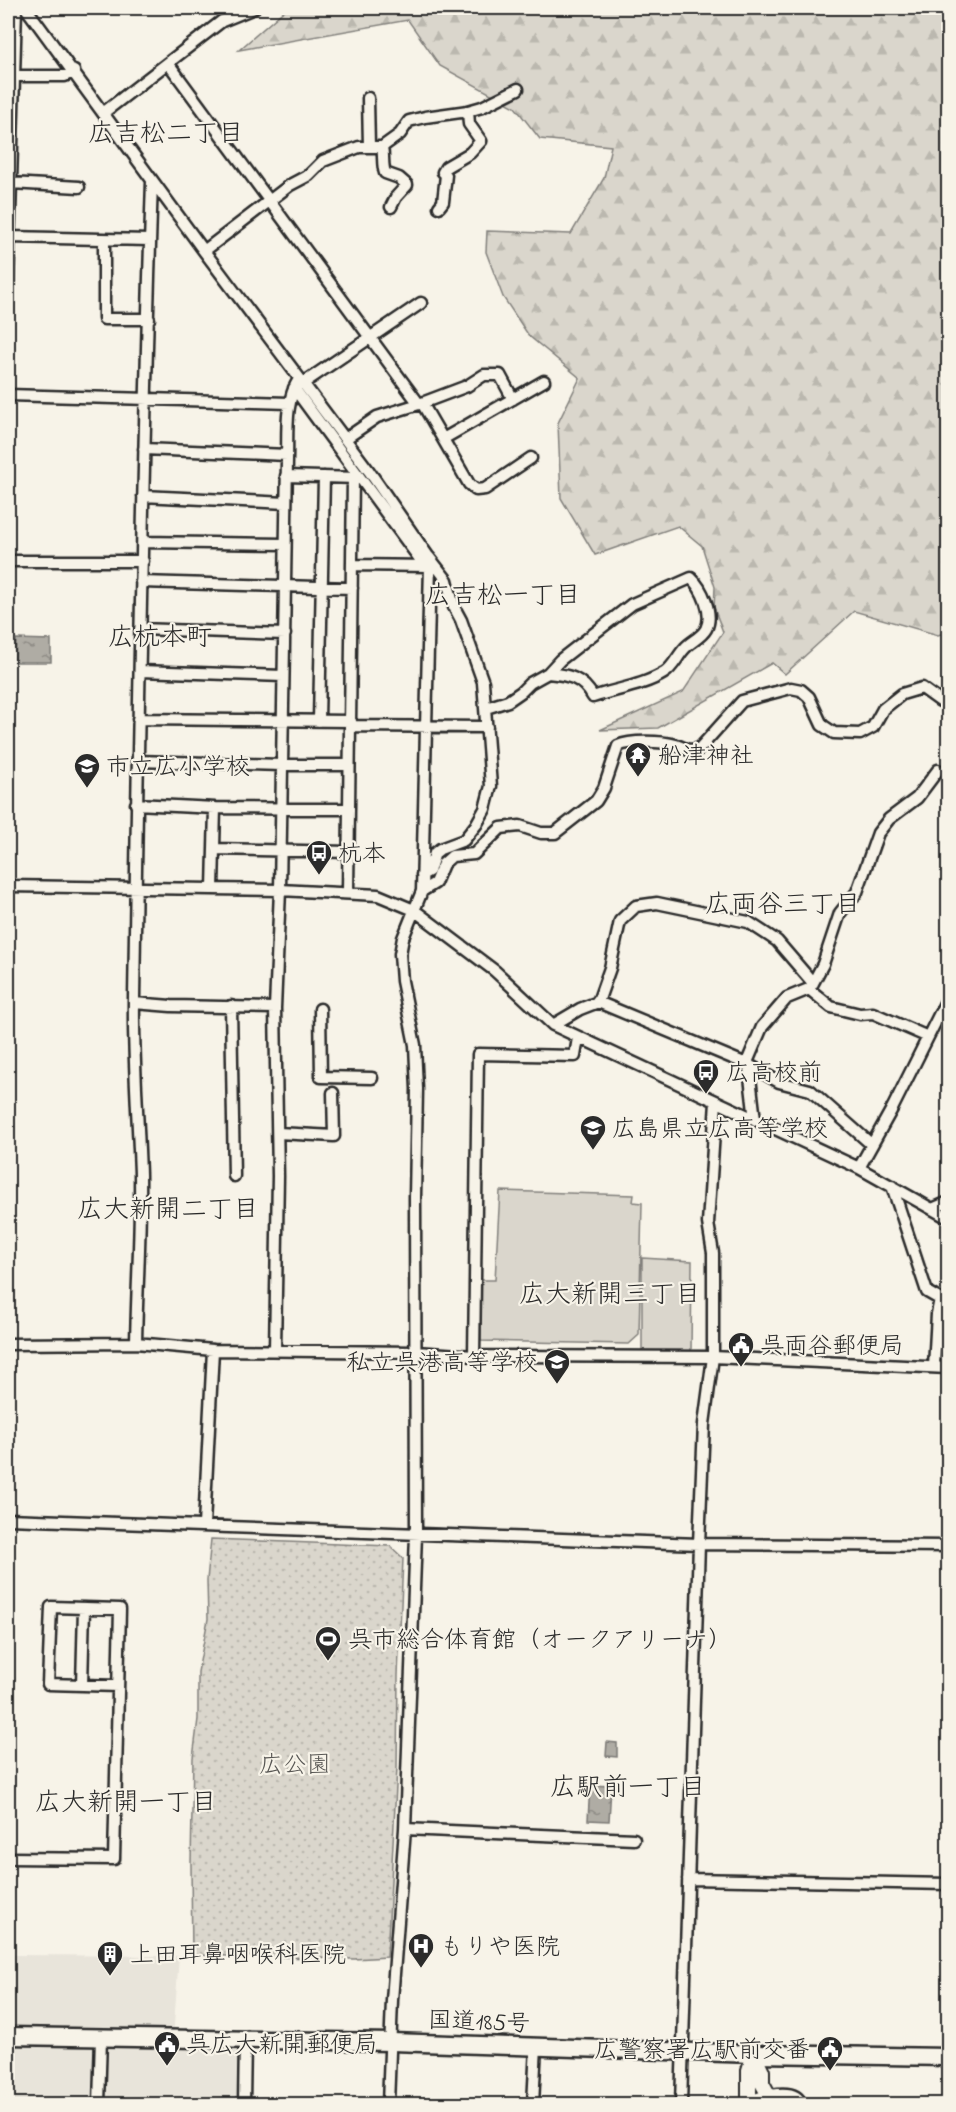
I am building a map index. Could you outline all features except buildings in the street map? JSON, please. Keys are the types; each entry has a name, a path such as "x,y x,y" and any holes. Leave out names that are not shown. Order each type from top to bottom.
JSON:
{"highway":[{"name":"国道185号","path":"8,2036 392,2042 754,2054 948,2057"}],"main road":[{"path":"754,2054 762,2071 762,2083 768,2094"},
{"path":"749,2103 749,2070 754,2054"}],"street":[{"path":"8,286 11,183 10,76 16,8"},
{"path":"26,8 204,251 361,475 428,562 447,580 453,607 461,620 483,682 491,786 485,809 464,840 440,849 435,854 429,871 422,874"},
{"path":"103,113 222,21 254,8"},
{"path":"168,63 421,404 470,484 476,490 485,489 531,458"},
{"path":"10,76 65,76 74,71"},
{"path":"204,251 290,185 309,175 323,161 349,150 382,147 400,134 409,121 482,107 518,89"},
{"path":"368,98 369,147"},
{"path":"439,207 443,202 446,175 443,172 446,167 470,153 482,141 469,124 468,111"},
{"path":"382,147 385,159 382,166 385,173 399,178 407,185 396,197 391,207"},
{"path":"136,1343 140,1178 134,1003 136,804 152,181"},
{"path":"11,183 79,188"},
{"path":"8,237 150,240"},
{"path":"105,240 104,319 149,320"},
{"path":"275,1350 278,1133 275,1008 282,809 284,586 289,404 298,383 421,303"},
{"path":"345,439 377,417 421,404 467,386 484,375 500,375 513,399"},
{"path":"443,439 544,381"},
{"path":"298,383 345,439 361,475 352,588 348,892"},
{"path":"8,395 289,404"},
{"path":"144,450 287,455"},
{"path":"286,476 361,475"},
{"path":"319,721 324,477"},
{"path":"143,496 286,503"},
{"path":"143,542 285,544"},
{"path":"8,561 143,561"},
{"path":"353,565 428,562"},
{"path":"388,2104 392,2000 405,1829 416,1534 417,1089 415,1045 402,981 400,954 403,938 422,891 428,562"},
{"path":"486,708 508,701 530,683 548,673 560,660 632,604 691,578 700,590 707,610 707,628 700,637 686,646 666,672 593,697 589,689 568,675 548,673"},
{"path":"141,582 352,588"},
{"path":"140,629 285,634"},
{"path":"140,671 284,676"},
{"path":"422,891 435,883 443,864 452,856 474,854 501,828 520,826 540,833 555,833 596,801 604,788 618,746 629,741 676,745 685,750 699,749 742,701 791,688 801,690 809,697 822,725 834,733 860,734 873,727 883,709 902,694 922,688 940,700 948,699"},
{"path":"138,719 319,721 488,728"},
{"path":"137,761 349,765"},
{"path":"755,1120 748,1060 762,1027 787,998 811,986 823,964 840,913 857,892 878,833 889,819 917,798 938,770"},
{"path":"136,804 215,808 349,809"},
{"path":"213,889 215,808"},
{"path":"214,849 348,852"},
{"path":"8,886 280,890 378,895 414,910 495,971 553,1025 859,1168 948,1218"},
{"path":"598,1002 610,968 620,921 636,906 657,903 748,922 777,940 811,986 831,1007 860,1014 873,1013 928,1037"},
{"path":"859,1168 948,997"},
{"path":"553,1025 580,1009 598,1002 749,1065 779,1082 810,1090 872,1145"},
{"path":"134,1003 275,1008"},
{"path":"231,1006 234,1176"},
{"path":"320,1009 321,1077 372,1078"},
{"path":"474,1356 478,1054 575,1056 578,1038"},
{"path":"278,1133 334,1136 333,1093"},
{"path":"681,2104 704,1424 713,1357 713,1254 708,1223 716,1102"},
{"path":"892,1186 927,1292 944,1302 937,1314 934,1367"},
{"path":"932,1209 948,1202"},
{"path":"8,1344 136,1343 213,1350 416,1352 474,1356 713,1357 948,1368"},
{"path":"204,1525 213,1350"},
{"path":"8,1519 699,1544 948,1546"},
{"path":"8,1857 114,1859 120,1609 51,1607 48,1684 118,1686"},
{"path":"82,1685 84,1608"},
{"path":"405,1829 634,1839"},
{"path":"688,1879 948,1884"},
{"path":"99,2104 101,2037"},
{"path":"244,2104 245,2040"},
{"path":"533,2104 536,2046"},
{"path":"749,2103 768,2094 795,2095 801,2104"}],"shaded area":[{"path":"8,1955 179,1956 173,2039 242,2041 242,2104 8,2104"}],"green space":[{"path":"287,8 948,8 948,632 938,635 854,611 785,674 772,663 658,728 600,730 683,692 723,632 714,608 715,587 702,546 678,526 595,555 561,498 558,423 580,378 529,336 503,297 486,252 487,231 571,234 604,178 611,146 540,139 515,107 440,66 408,20 239,50"},
{"path":"500,1191 634,1195 633,1202 642,1203 639,1335 629,1344 481,1341 480,1280 495,1280"},
{"path":"642,1258 692,1261 691,1351 642,1351"},
{"name":"広公園","path":"211,1539 390,1546 403,1558 397,1767 387,1957 354,1959 192,1955 193,1758 198,1719 198,1672 208,1619 207,1580"}],"water":[{"path":"16,639 51,640 51,662 15,662"},
{"path":"607,1742 617,1743 617,1757 606,1756"},
{"path":"590,1785 611,1786 609,1821 588,1820"}],"place":[{"name":"船津神社","path":"638,778"},
{"name":"市立広小学校","path":"87,789"},
{"name":"杭本","path":"319,876"},
{"name":"広高校前","path":"706,1095"},
{"name":"広島県立広高等学校","path":"593,1151"},
{"name":"呉両谷郵便局","path":"741,1368"},
{"name":"私立呉港高等学校","path":"557,1385"},
{"name":"呉市総合体育館（オークアリーナ）","path":"328,1662"},
{"name":"もりや医院","path":"421,1969"},
{"name":"上田耳鼻咽喉科医院","path":"110,1977"},
{"name":"呉広大新開郵便局","path":"167,2067"},
{"name":"広警察署広駅前交番","path":"830,2072"}],"district":[{"name":"広吉松二丁目","path":"166,132"},
{"name":"広吉松一丁目","path":"503,594"},
{"name":"広杭本町","path":"160,636"},
{"name":"広両谷三丁目","path":"783,903"},
{"name":"広大新開二丁目","path":"168,1208"},
{"name":"広大新開三丁目","path":"610,1293"},
{"name":"広駅前一丁目","path":"628,1786"},
{"name":"広大新開一丁目","path":"126,1801"}]}
